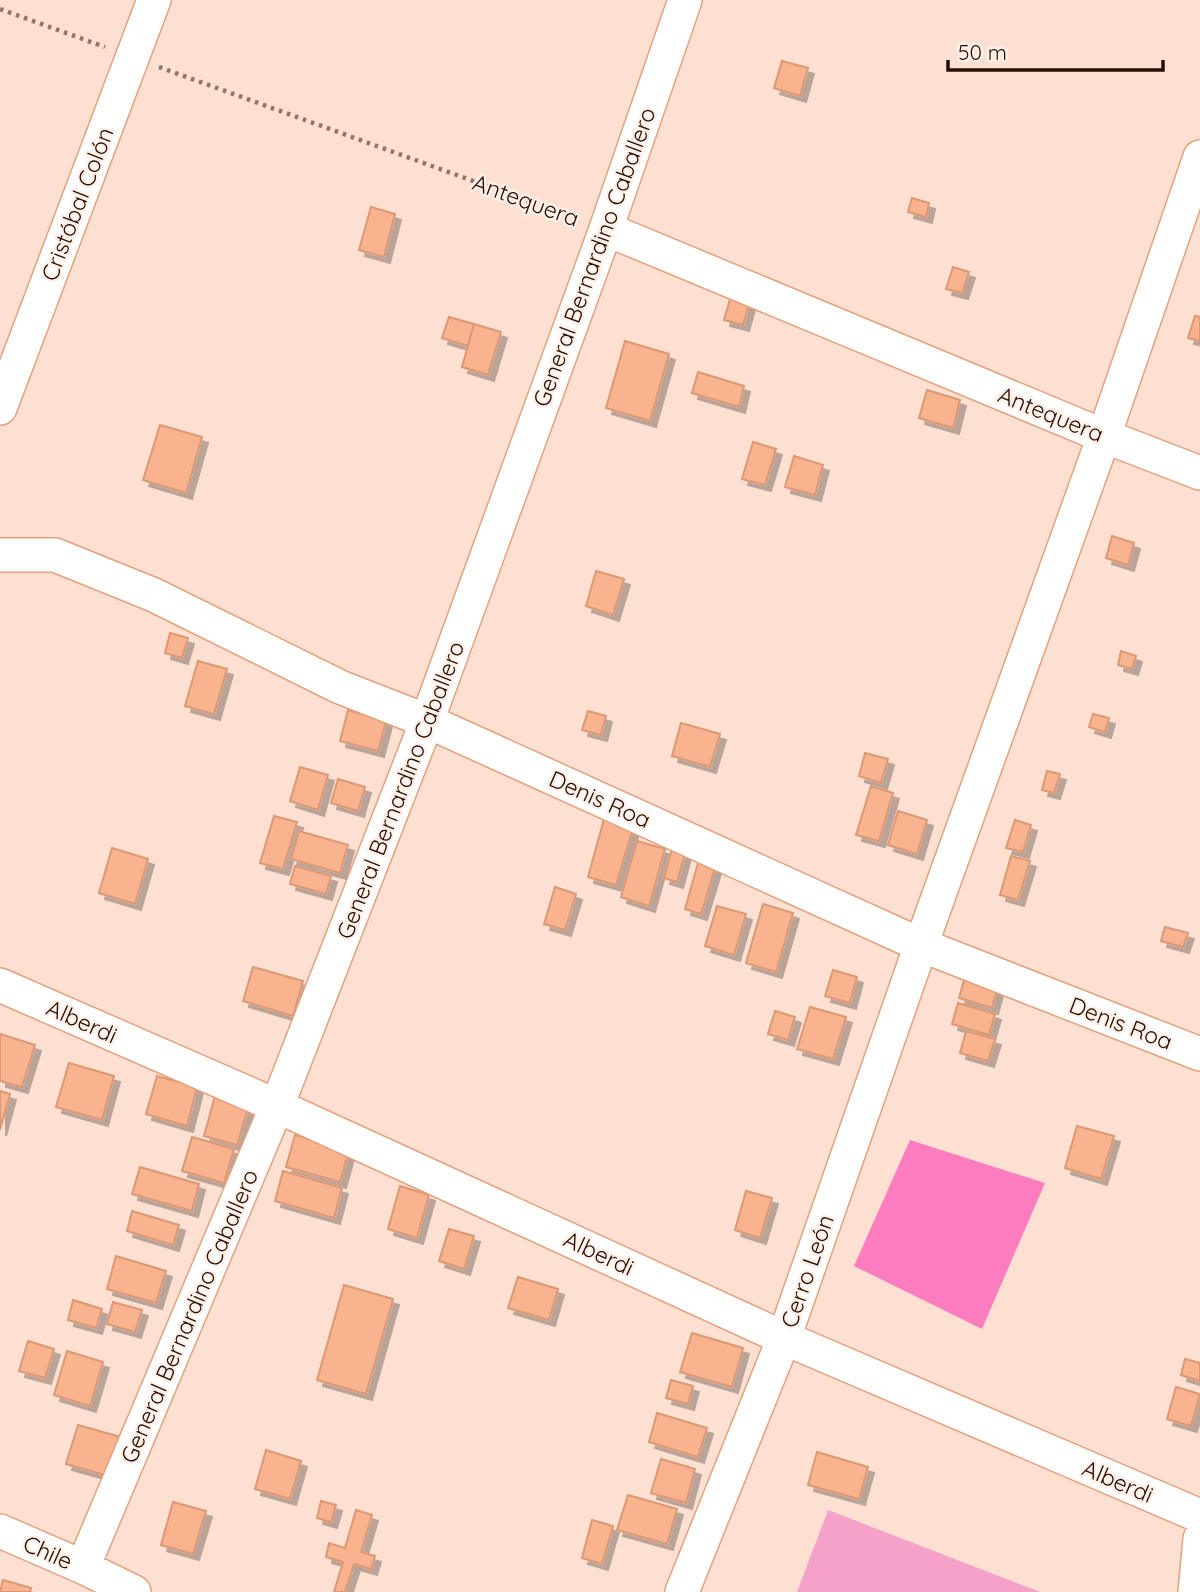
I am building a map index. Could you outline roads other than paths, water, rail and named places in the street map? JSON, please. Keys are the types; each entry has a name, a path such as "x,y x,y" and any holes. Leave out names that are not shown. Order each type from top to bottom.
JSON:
{"street":[{"name":"Cristóbal Colón","path":"0,408 154,0"},
{"name":"General Bernardino Caballero","path":"83,1567 277,1107 428,721 606,229 685,0"},
{"name":"Cerro León","path":"682,1592 783,1338 1104,436 1200,157"},
{"name":"Antequera","path":"606,229 1104,436 1200,473"},
{"name":"Denis Roa","path":"0,555 55,555 154,595 340,687 428,721 921,945 1200,1054"},
{"name":"Alberdi","path":"0,985 277,1107 783,1338 1200,1516"},
{"name":"Chile","path":"0,1531 134,1592"},
{"path":"1195,1592 1200,1539"}]}
